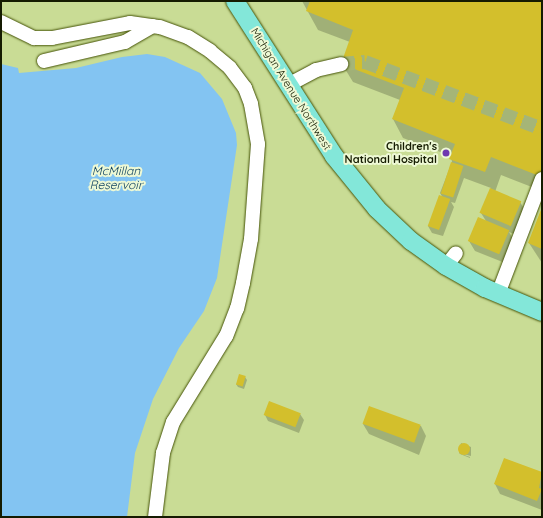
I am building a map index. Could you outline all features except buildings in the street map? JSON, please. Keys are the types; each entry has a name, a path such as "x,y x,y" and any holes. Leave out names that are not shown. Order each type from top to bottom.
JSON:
{"main road":[{"name":"Michigan Avenue Northwest","path":"235,1 288,85 357,187 405,236 451,260 498,294 542,312"}],"lane":[{"path":"1,22 34,38 52,38 130,24 153,26 188,37 210,50 230,68 245,88 251,104 258,144 251,239 237,308 226,336 172,422 163,453 155,517"},
{"path":"44,62 125,42 153,26"},
{"path":"288,85 316,70 341,64"},
{"path":"498,294 542,180"}],"water":[{"name":"McMillan Reservoir","path":"147,54 165,57 200,73 222,99 236,133 237,145 217,278 204,311 179,348 153,399 135,453 127,517 1,517 1,64 18,68 19,73 76,68 122,57"}],"tunnel":[{"path":"341,64 365,62 542,129"}],"place":[{"name":"Children's National Hospital","path":"446,153"}]}
